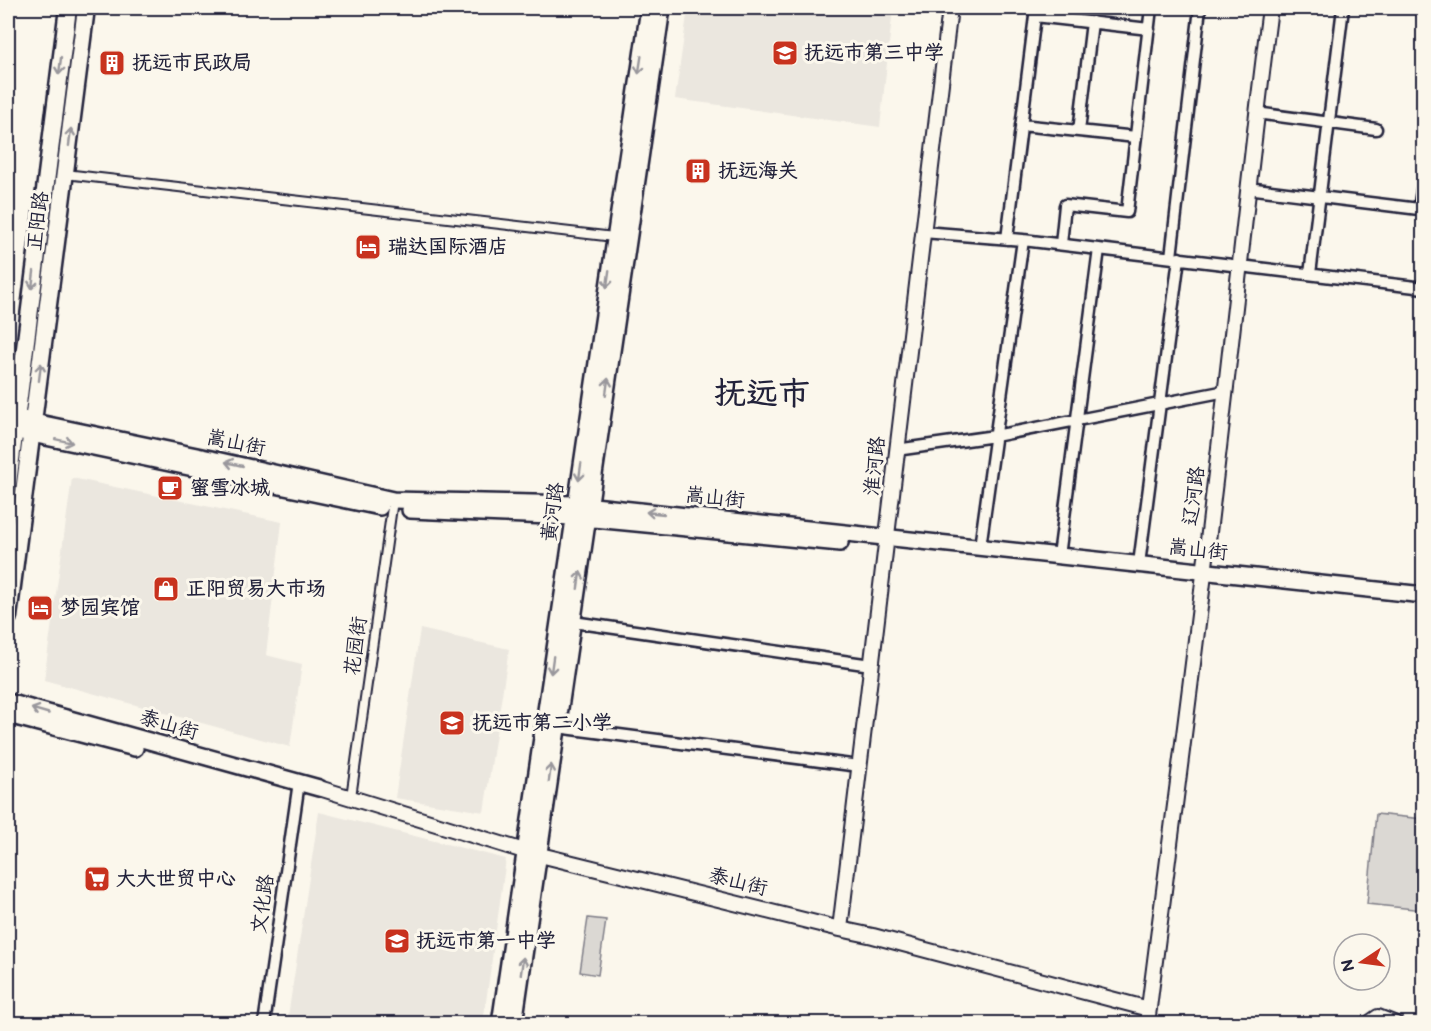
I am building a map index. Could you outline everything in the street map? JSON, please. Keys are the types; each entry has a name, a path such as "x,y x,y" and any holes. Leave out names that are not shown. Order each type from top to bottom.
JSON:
{"main road":[{"name":"正阳路","path":"8,483 11,422 68,8"},
{"name":"正阳路","path":"8,617 86,8"},
{"name":"黄河路","path":"500,1023 557,727 573,622 582,511 614,237 649,8"},
{"name":"黄河路","path":"514,1023 531,853 582,511 662,8"},
{"name":"嵩山街","path":"11,422 393,505 582,511 1204,576 1424,595"},
{"name":"嵩山街","path":"886,543 980,547 1139,564 1204,576 1424,605"},
{"name":"泰山街","path":"8,702 319,788"},
{"name":"泰山街","path":"8,715 298,789 319,788"}],"street":[{"name":"淮河路","path":"840,930 950,8"},
{"path":"1061,244 1065,205 1127,212 1152,8"},
{"path":"1139,564 1160,405 1200,8"},
{"name":"辽河路","path":"1148,1016 1204,576 1247,188 1270,8"},
{"path":"1310,274 1327,122 1343,8"},
{"path":"1007,239 1035,16 1149,28"},
{"path":"1079,131 1092,22"},
{"path":"1256,113 1376,129"},
{"path":"1021,124 1136,137"},
{"path":"65,174 614,237"},
{"path":"1247,188 1419,209 1422,178 1424,178"},
{"path":"923,232 1061,244 1424,288"},
{"path":"980,547 1023,240"},
{"path":"1059,556 1099,249"},
{"path":"896,450 995,436 1226,391"},
{"name":"花园街","path":"351,797 393,505"},
{"path":"573,622 871,665"},
{"path":"557,727 860,766"},
{"name":"泰山街","path":"319,788 531,853 840,930 873,936 1148,1016"},
{"name":"文化路","path":"264,1023 298,789"},
{"path":"1368,1023 1378,1017 1396,1023"}],"shaded area":[{"name":"抚远市第三中学","path":"688,8 893,8 880,127 675,99"},
{"name":"正阳贸易大市场","path":"72,478 282,522 266,655 302,664 290,747 44,680"},
{"name":"抚远市第二小学","path":"420,629 509,649 484,812 395,798"},
{"name":"抚远市第一中学","path":"319,812 506,859 483,1023 287,1023"},
{"path":"1376,814 1423,819 1423,910 1367,904"},
{"path":"588,918 606,920 598,975 580,972"}],"place":[{"name":"抚远市第三中学","path":"785,53"},
{"name":"抚远市民政局","path":"112,63"},
{"name":"抚远海关","path":"698,171"},
{"name":"瑞达国际酒店","path":"368,247"},
{"name":"蜜雪冰城","path":"170,488"},
{"name":"正阳贸易大市场","path":"166,589"},
{"name":"梦园宾馆","path":"40,608"},
{"name":"抚远市第二小学","path":"452,723"},
{"name":"大大世贸中心","path":"97,879"},
{"name":"抚远市第一中学","path":"397,941"}],"district":[{"name":"抚远市","path":"762,394"}]}
